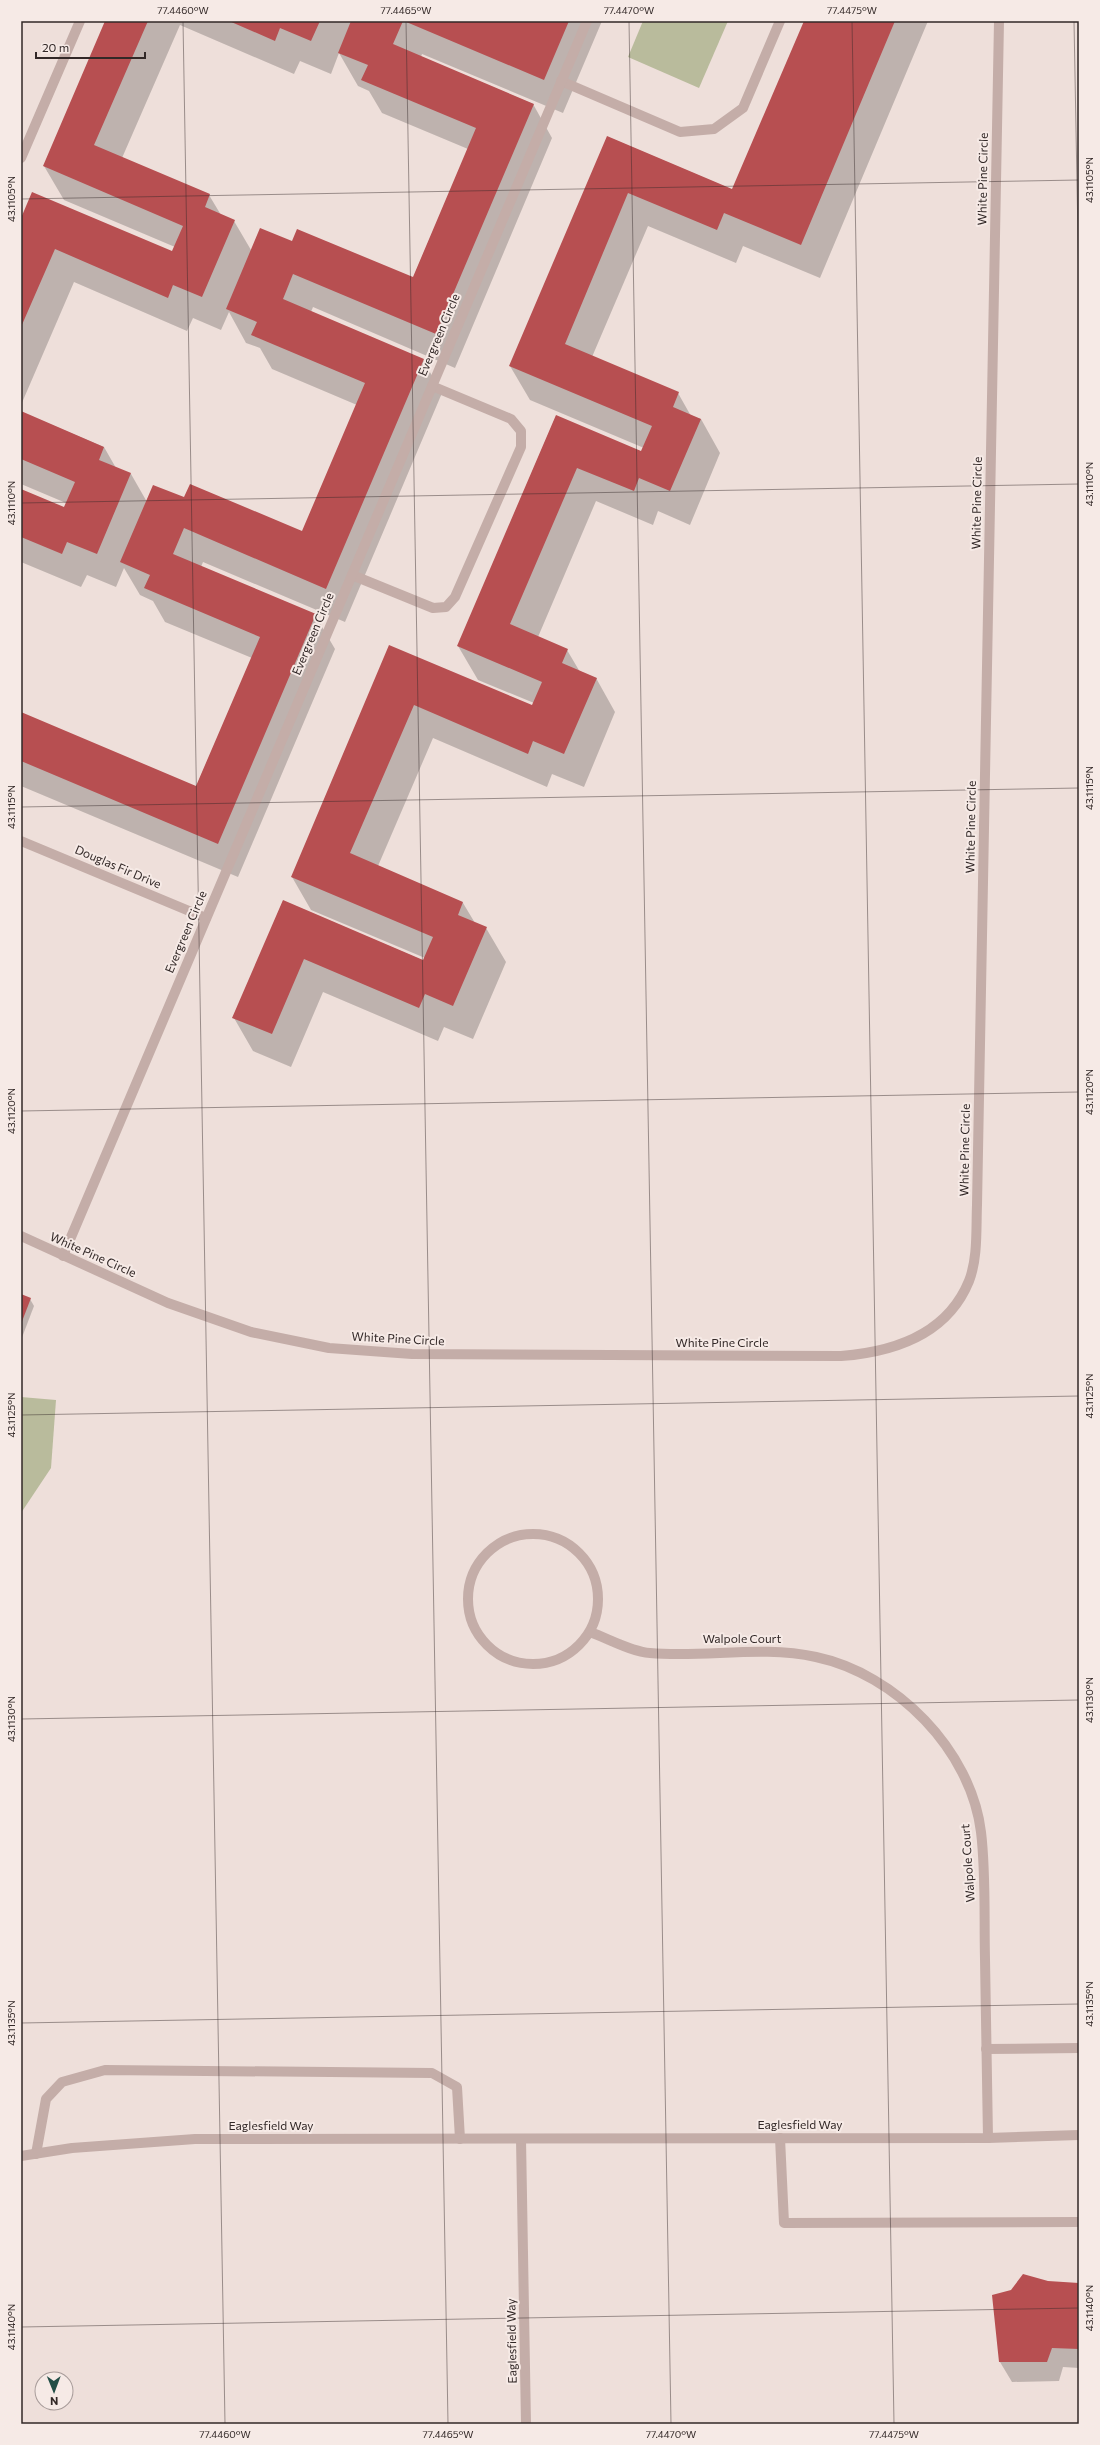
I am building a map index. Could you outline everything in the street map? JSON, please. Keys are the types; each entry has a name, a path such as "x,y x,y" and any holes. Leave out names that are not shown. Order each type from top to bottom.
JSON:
{"street":[{"path":"21,158 24,142 80,21"},
{"name":"Evergreen Circle","path":"63,1256 587,21"},
{"path":"561,81 680,132 714,129 743,108 780,21"},
{"name":"White Pine Circle","path":"21,1236 168,1303 251,1332 329,1348 412,1354 841,1356 871,1354 899,1346 924,1335 950,1313 969,1280 975,1244 977,1205 999,21"},
{"path":"352,575 433,608 446,607 455,597 520,447 521,431 511,419 432,386"},
{"name":"Douglas Fir Drive","path":"21,841 206,918"},
{"path":"539,1534 560,1540 578,1552 591,1569 598,1590 597,1611 590,1632 576,1649 558,1660 536,1665 515,1663 495,1653 480,1639 470,1620 467,1598 470,1577 481,1558 497,1544 517,1536 539,1534"},
{"name":"Walpole Court","path":"590,1632 648,1653 766,1651 792,1652 819,1657 869,1676 891,1689 927,1720 954,1758 966,1779 981,1830 988,2138"},
{"path":"986,2049 1079,2048"},
{"path":"36,2154 46,2099 62,2082 105,2070 432,2073 457,2087 460,2139"},
{"name":"Eaglesfield Way","path":"21,2156 72,2148 195,2139 988,2138 1079,2135"},
{"name":"Eaglesfield Way","path":"521,2138 526,2424"},
{"path":"780,2138 784,2223 1079,2222"}],"green space":[{"path":"643,21 728,21 699,88 628,57"},
{"path":"21,1397 56,1400 51,1468 21,1513"}],"building":[{"path":"105,21 148,21 94,145 210,194 205,207 235,220 202,297 173,285 168,298 55,249 21,327 21,218 32,192 172,251 183,226 43,166"},
{"path":"229,21 320,21 311,41 280,28 275,41"},
{"path":"351,21 403,21 393,44 534,104 436,334 293,274 283,299 424,359 326,589 184,528 173,554 316,614 218,844 21,761 21,712 196,786 260,637 144,588 150,575 120,562 153,485 184,497 190,484 302,531 365,383 251,335 257,322 226,309 260,228 292,241 297,229 413,277 476,128 361,80 368,65 338,53"},
{"path":"404,21 522,22 569,21 544,80"},
{"path":"804,21 895,21 801,245 724,213 717,230 628,193 565,344 679,392 673,407 701,419 670,491 639,478 634,491 577,468 510,624 568,649 562,663 597,678 564,754 533,741 528,754 414,705 350,853 463,902 458,915 487,927 453,1006 425,994 419,1008 304,959 272,1034 232,1018 283,900 423,960 433,937 291,877 389,645 532,705 542,682 457,646 556,415 641,451 652,426 509,366 607,136 732,189"},
{"path":"21,411 104,447 99,460 131,473 97,554 67,542 62,554 21,537 21,489 64,507 75,482 21,459"},
{"path":"21,1294 31,1298 21,1324"},
{"path":"1023,2274 1048,2281 1079,2283 1079,2349 1052,2348 1047,2362 999,2362 992,2295 1011,2290"}]}
